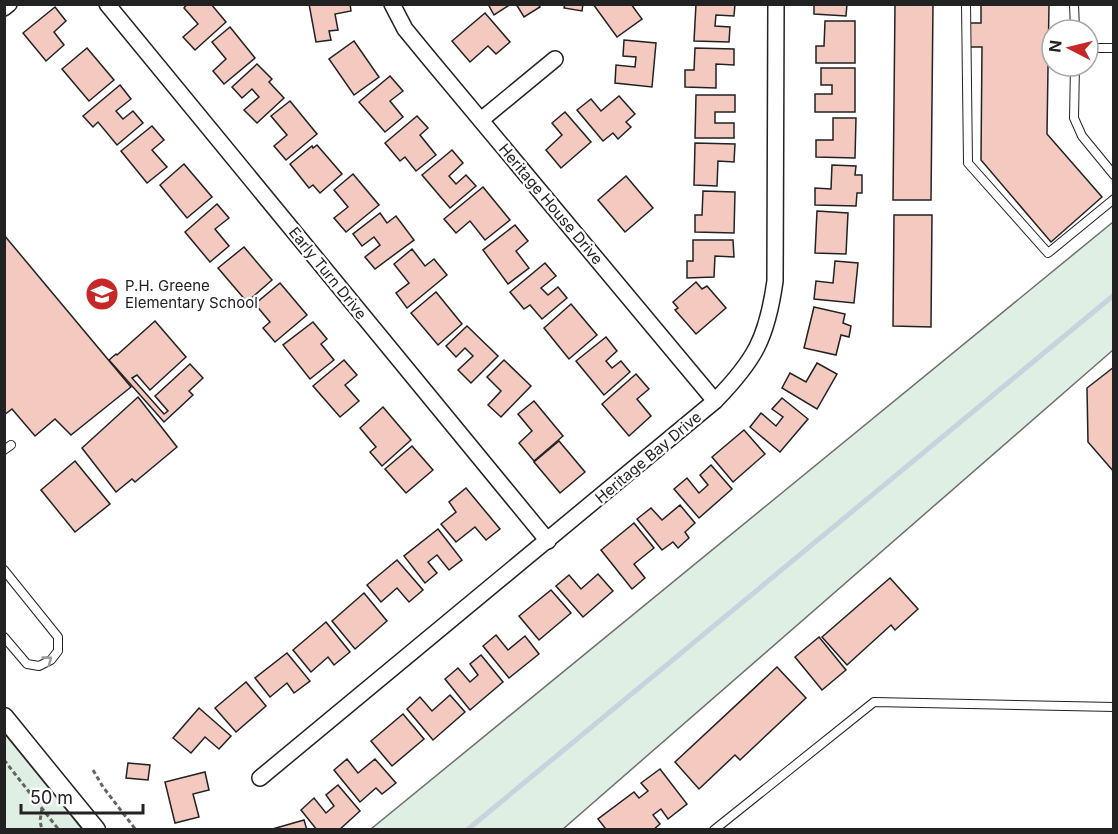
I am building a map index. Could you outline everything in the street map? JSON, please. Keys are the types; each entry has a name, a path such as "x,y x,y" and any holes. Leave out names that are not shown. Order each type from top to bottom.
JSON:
{"street":[{"path":"4,8 9,4"},
{"name":"Early Turn Drive","path":"107,4 548,541"},
{"name":"Heritage House Drive","path":"392,4 405,29 715,401"},
{"name":"Heritage Bay Drive","path":"260,778 715,401 738,378 751,360 770,315 775,281 776,4"},
{"path":"482,120 555,59"},
{"path":"4,717 96,830"}],"lane":[{"path":"966,4 968,163 1048,253 1113,199"},
{"path":"1075,78 1074,118 1082,136 1113,175"},
{"path":"4,570 58,637 58,651 51,660 39,666 27,663 4,637"},
{"path":"714,830 874,702 1113,707"}],"path":[{"path":"4,760 59,830"},
{"path":"93,770 102,787 136,830"},
{"path":"42,808 40,821 42,830"}],"green space":[{"path":"1113,222 1113,350 563,829 371,829"},
{"path":"5,734 82,829 5,829"}],"building":[{"path":"187,4 211,4 226,22 195,50 183,37 198,24 184,8"},
{"path":"309,4 350,4 351,11 335,14 338,30 329,31 331,40 316,42"},
{"path":"488,4 511,4 494,15"},
{"path":"516,4 538,4 540,7 524,17"},
{"path":"565,4 583,4 582,11 564,8"},
{"path":"593,4 631,4 642,19 617,37"},
{"path":"696,4 735,4 734,16 716,15 715,26 730,27 729,42 694,41"},
{"path":"814,4 847,4 846,16 814,14"},
{"path":"895,4 933,4 931,200 893,200"},
{"path":"981,4 1049,4 1049,18 1040,18 1040,78 1048,78 1047,134 1102,197 1051,242 981,160 982,47 970,47 970,23 981,23"},
{"path":"55,7 66,21 54,32 64,45 46,61 23,33"},
{"path":"485,13 510,42 496,54 488,46 470,62 452,41"},
{"path":"825,21 855,21 855,63 816,63 816,46 824,46"},
{"path":"230,27 255,58 224,84 213,71 226,59 212,42"},
{"path":"624,40 656,43 652,87 615,83 616,65 635,67 636,57 623,56"},
{"path":"354,41 379,77 354,95 329,59"},
{"path":"87,48 114,80 89,101 62,69"},
{"path":"695,48 734,49 734,65 716,64 716,88 685,87 685,70 694,70"},
{"path":"257,64 272,79 269,82 284,98 257,123 244,110 259,97 252,89 242,98 232,87"},
{"path":"821,68 855,68 855,112 815,112 815,94 832,94 832,85 821,85"},
{"path":"390,76 403,91 390,101 403,117 385,132 359,102"},
{"path":"120,85 131,99 116,111 123,119 133,111 143,123 117,145 98,122 93,127 83,116"},
{"path":"696,95 735,95 735,112 715,112 715,123 734,123 734,138 695,138"},
{"path":"619,96 635,114 626,122 631,127 618,139 613,133 603,141 577,110 591,99 601,111"},
{"path":"290,101 317,134 286,160 274,146 287,135 271,116"},
{"path":"565,112 591,142 561,168 546,150 562,135 552,123"},
{"path":"417,116 428,128 420,135 436,155 416,171 405,157 400,161 385,143"},
{"path":"833,118 856,118 855,158 816,157 816,140 833,140"},
{"path":"152,126 164,140 152,150 167,167 147,183 121,151"},
{"path":"695,143 735,144 734,162 718,161 717,186 694,185"},
{"path":"317,145 342,174 320,193 313,185 309,188 290,164 312,146 313,148"},
{"path":"452,150 463,163 449,176 456,184 466,175 476,186 450,208 422,175"},
{"path":"184,164 212,197 187,218 160,185"},
{"path":"832,165 856,166 855,175 862,175 862,193 857,193 856,206 815,205 815,188 831,189"},
{"path":"353,174 379,205 346,232 334,218 348,207 334,190"},
{"path":"626,176 653,208 625,232 598,200"},
{"path":"483,187 510,220 485,240 470,221 456,233 444,219"},
{"path":"703,191 735,192 734,233 695,232 695,215 702,215"},
{"path":"217,204 229,218 215,229 229,246 210,262 185,232"},
{"path":"817,211 848,213 846,254 815,253"},
{"path":"380,213 387,223 396,216 414,240 375,269 365,257 380,245 374,237 362,246 353,234"},
{"path":"894,215 932,215 931,327 893,326"},
{"path":"515,225 528,241 516,251 529,268 508,284 483,250"},
{"path":"4,235 131,387 71,435 55,419 35,436 12,409 4,415"},
{"path":"693,240 733,240 734,257 715,256 714,277 687,278 687,261 693,261"},
{"path":"244,247 272,280 247,302 218,268"},
{"path":"412,249 425,266 434,259 447,275 407,308 396,293 409,283 394,264"},
{"path":"835,261 858,263 854,303 814,299 816,281 833,283"},
{"path":"545,263 556,276 541,288 548,295 558,287 567,298 542,319 530,305 524,309 510,292"},
{"path":"696,282 702,289 707,286 726,308 696,334 675,310 678,308 673,302"},
{"path":"280,283 307,315 275,342 263,328 270,322 255,304"},
{"path":"436,292 462,324 438,345 411,313"},
{"path":"571,304 597,335 569,359 544,328"},
{"path":"814,307 845,314 843,323 851,326 849,337 841,335 836,355 804,348"},
{"path":"155,321 186,357 150,390 137,375 132,378 164,414 168,411 155,396 190,364 203,378 189,391 193,395 164,422 109,360"},
{"path":"313,322 327,339 321,344 334,360 310,379 283,345"},
{"path":"467,326 498,356 471,383 458,370 473,356 465,348 456,357 446,346"},
{"path":"606,337 617,351 606,361 612,368 621,361 630,372 604,395 576,361"},
{"path":"344,360 357,375 345,385 359,401 340,417 313,386"},
{"path":"504,360 531,386 501,417 488,405 501,391 487,377"},
{"path":"817,363 837,374 817,409 782,388 790,373 806,382"},
{"path":"1114,367 1114,472 1088,442 1087,388"},
{"path":"636,374 649,389 637,399 651,416 629,436 602,404"},
{"path":"138,397 177,447 135,482 132,479 116,492 82,448"},
{"path":"782,398 808,419 780,452 750,427 761,413 776,426 783,417 772,409"},
{"path":"534,401 563,436 534,461 519,443 532,431 518,414"},
{"path":"383,407 411,440 382,466 370,452 376,447 360,428"},
{"path":"744,430 765,454 733,482 712,457"},
{"path":"559,441 585,472 560,493 534,462"},
{"path":"412,446 433,470 406,493 385,469"},
{"path":"75,461 110,504 75,532 41,490"},
{"path":"711,465 732,489 699,518 674,489 687,478 699,493 708,485 700,475"},
{"path":"466,488 500,529 486,540 475,527 456,542 441,524 456,512 449,502"},
{"path":"680,505 695,523 685,532 689,538 678,548 673,542 662,550 637,519 651,508 662,520"},
{"path":"634,523 654,548 634,564 645,578 632,589 601,550"},
{"path":"438,529 462,560 449,570 437,555 428,562 437,573 425,583 404,556"},
{"path":"397,560 423,590 409,602 397,588 381,602 367,585"},
{"path":"598,574 613,591 583,617 556,586 569,575 581,589"},
{"path":"890,578 918,609 895,630 891,625 847,665 822,637"},
{"path":"551,590 571,613 539,640 519,616"},
{"path":"364,593 387,621 355,649 332,621"},
{"path":"326,622 350,652 334,665 328,657 311,672 293,650"},
{"path":"496,635 508,650 525,636 539,654 509,678 483,646"},
{"path":"819,637 846,670 822,690 795,657"},
{"path":"287,653 310,681 294,693 287,683 270,697 255,678"},
{"path":"481,655 503,682 470,710 445,679 458,668 470,682 478,675 470,664"},
{"path":"777,667 806,698 740,760 735,755 699,789 675,762"},
{"path":"246,682 266,706 236,732 215,708"},
{"path":"450,695 465,712 433,740 407,709 420,697 432,711"},
{"path":"199,708 231,736 219,749 205,737 191,753 173,738"},
{"path":"403,714 424,739 392,766 371,741"},
{"path":"347,759 358,773 375,759 396,783 382,794 376,788 360,802 334,770"},
{"path":"128,763 150,765 148,780 126,778"},
{"path":"660,769 687,804 668,819 661,809 653,815 660,824 653,830 603,830 605,828 598,819 634,792 639,798 648,791 641,783"},
{"path":"205,772 209,790 193,794 199,817 175,823 165,782"},
{"path":"338,785 360,811 339,830 317,830 301,810 314,798 326,813 334,806 326,795"},
{"path":"304,820 307,830 269,830"}],"waterway":[{"path":"467,830 1114,295"}],"place":[{"name":"P.H. Greene Elementary School","path":"102,294"}]}
